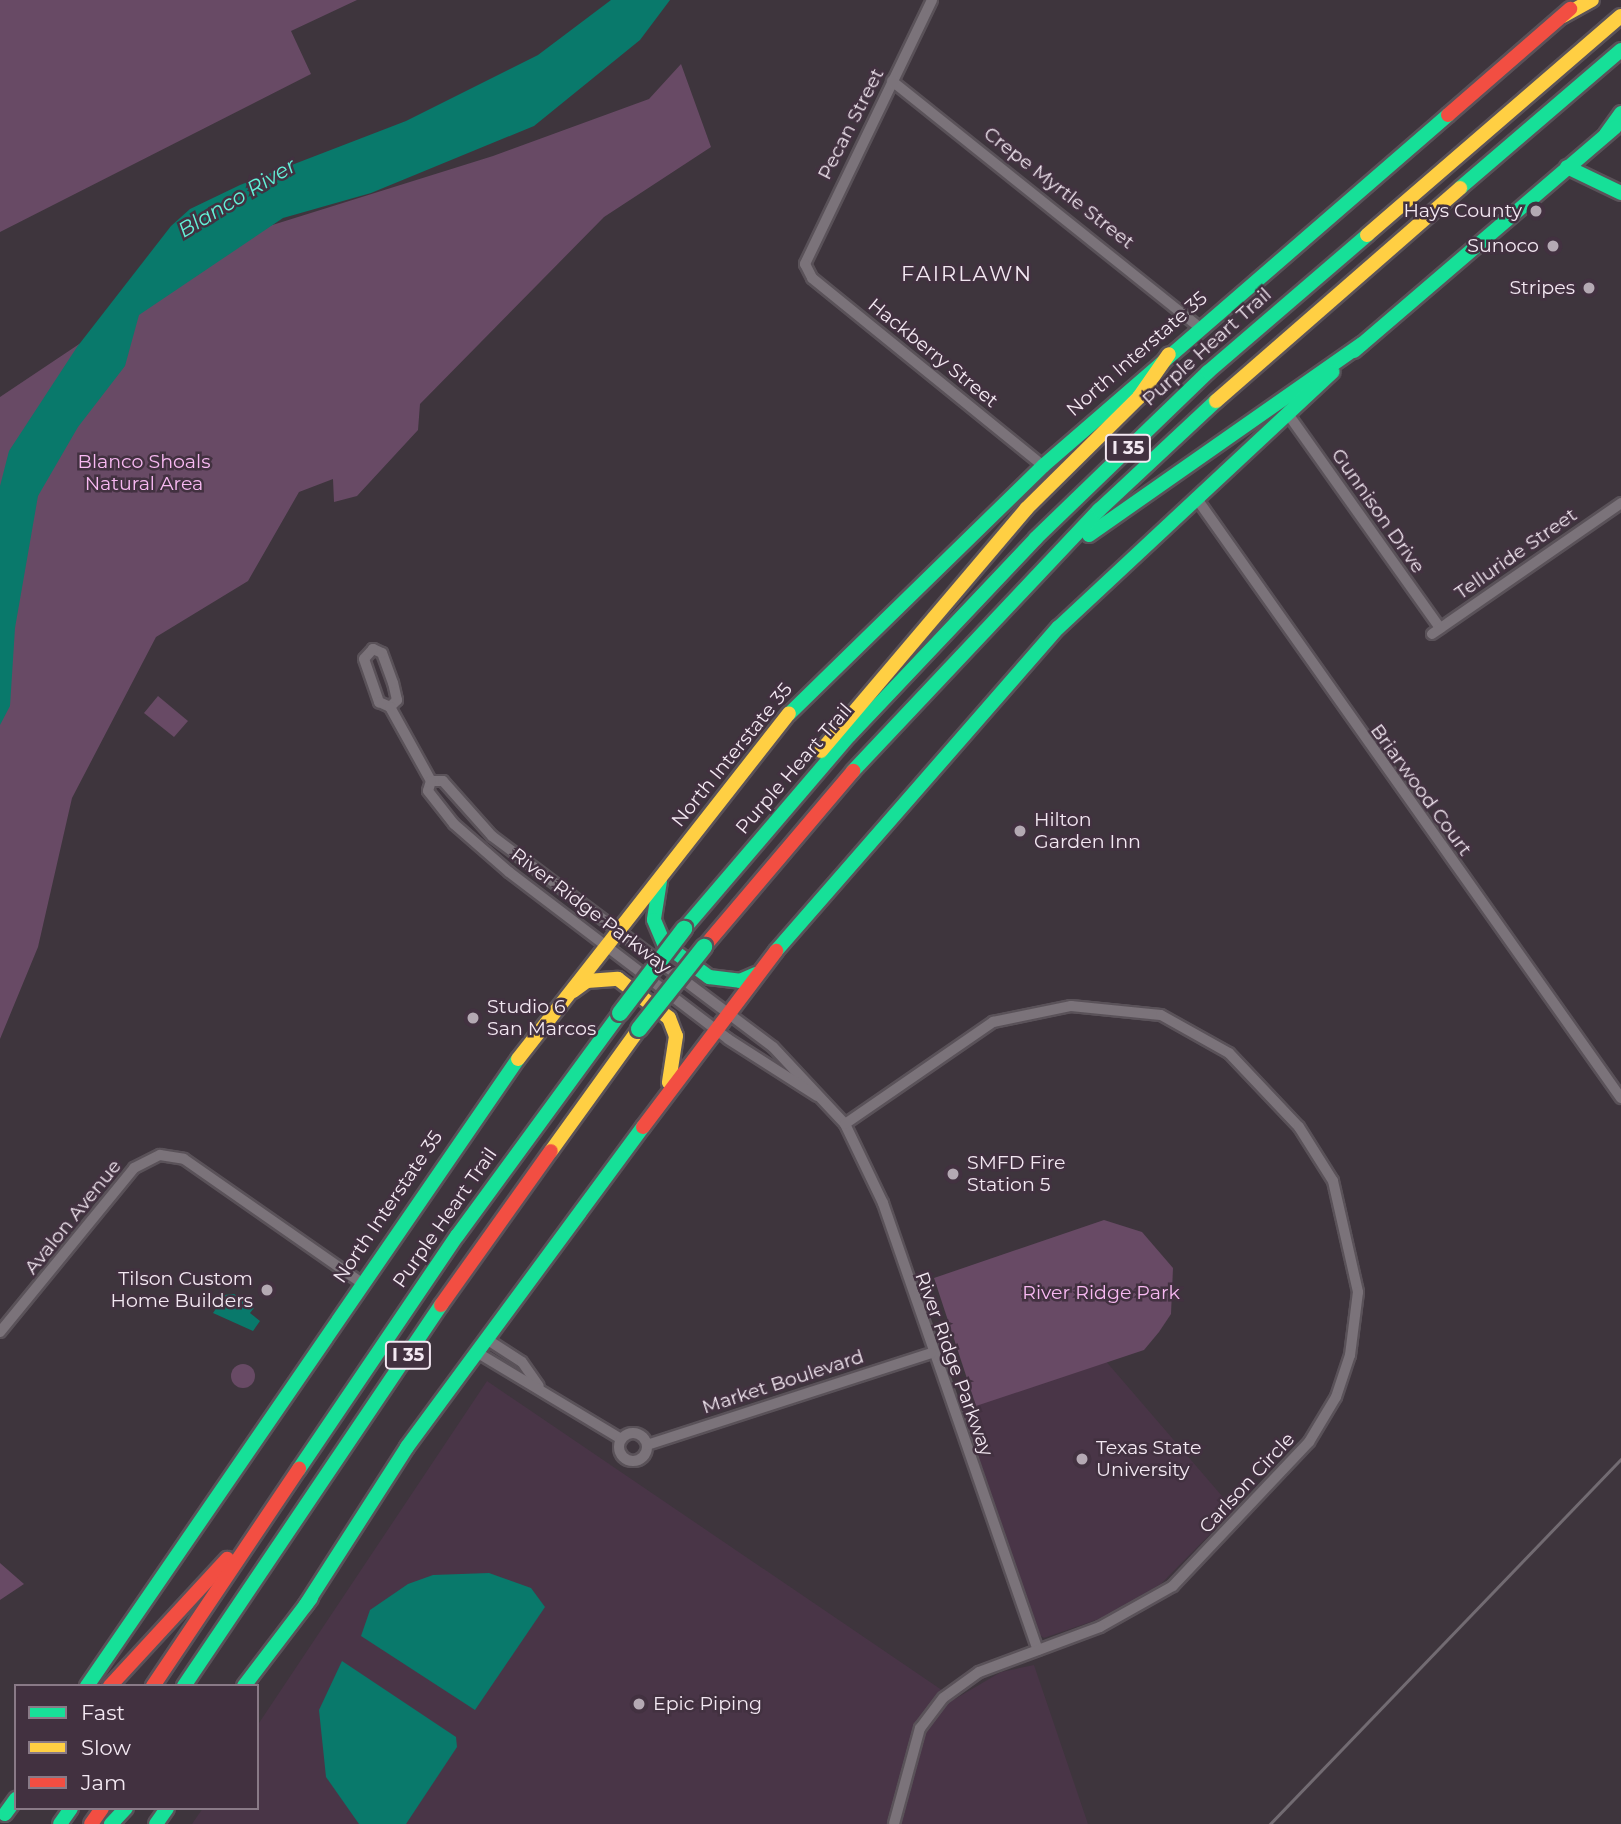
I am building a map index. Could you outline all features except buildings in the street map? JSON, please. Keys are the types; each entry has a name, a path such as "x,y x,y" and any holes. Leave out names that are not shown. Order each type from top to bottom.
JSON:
{"main road":[{"name":"North Interstate 35","path":"88,1684 362,1283 561,999 791,711 1043,466 1199,327 1563,16 1578,0"},
{"path":"1563,16 1592,0"},
{"name":"Purple Heart Trail","path":"154,1684 507,1165 684,929 849,736 1036,538 1226,356 1621,16"},
{"name":"I 35","path":"185,1684 481,1247 639,1029 704,947 848,776 1021,590 1200,414 1621,50"},
{"path":"1606,134 1621,113"},
{"path":"254,1684 407,1447 483,1347 668,1087 756,974 1059,628 1362,344 1621,121"},
{"path":"1567,167 1621,193"},
{"path":"1021,590 1146,489 1362,344"},
{"path":"684,929 748,839 900,655 1027,509 1139,397 1169,354"},
{"path":"661,876 653,909 664,944 709,977 740,981 756,974"},
{"path":"561,999 587,981 618,979 669,1018 677,1036 668,1087"},
{"path":"112,1684 270,1512"},
{"path":"246,1684 311,1598"},
{"path":"2,1818 14,1801"},
{"path":"111,1824 124,1810"}],"street":[{"name":"Pecan Street","path":"805,264 932,0"},
{"name":"Crepe Myrtle Street","path":"892,81 1199,327"},
{"name":"Hackberry Street","path":"805,264 812,278 1043,466"},
{"name":"Gunnison Drive","path":"1288,414 1436,631"},
{"name":"Briarwood Court","path":"1197,499 1621,1098"},
{"name":"Telluride Street","path":"1436,631 1621,503"},
{"name":"River Ridge Parkway","path":"390,708 397,700 393,683 382,653 373,649 364,659 379,702 390,708 431,781 428,791 466,836 715,1028 822,1100"},
{"name":"River Ridge Parkway","path":"431,781 443,781 492,836 727,1013 802,1073 822,1100 845,1124 883,1203 931,1353 1038,1650"},
{"name":"Carlson Circle","path":"845,1124 993,1022 1035,1010 1119,1008 1161,1015 1223,1048 1280,1103 1333,1181 1358,1292 1350,1355 1336,1397 1309,1442 1173,1586 1133,1612 979,1672 943,1698 920,1728 894,1824"},
{"name":"Avalon Avenue","path":"0,1332 134,1168 160,1155 184,1159 362,1283"},
{"name":"Market Boulevard","path":"483,1347 621,1439"},
{"name":"Market Boulevard","path":"483,1347 522,1362 539,1386"},
{"name":"Market Boulevard","path":"621,1439 619,1451 628,1460 640,1459 647,1445 931,1353"},
{"name":"Market Boulevard","path":"621,1439 636,1433 647,1445"}],"shaded area":[{"name":"Texas State University","path":"1104,1359 1234,1510 1161,1584 1099,1619 1044,1638 1034,1631 955,1407"},
{"path":"487,1381 955,1699 1001,1672 1034,1665 1088,1824 192,1824 202,1810 259,1810 259,1723"}],"green space":[{"path":"0,0 357,0 291,31 311,74 0,232"},
{"name":"Blanco Shoals Natural Area","path":"681,64 711,147 604,217 420,404 418,430 357,496 334,502 333,479 299,492 248,581 156,637 72,798 38,947 0,1039 0,397 142,302 157,261 493,156 649,99"},
{"path":"158,696 188,721 174,737 144,713"},
{"name":"River Ridge Park","path":"1104,1220 1142,1232 1173,1268 1171,1314 1159,1332 1144,1350 976,1406 934,1278"},
{"path":"243,1364 252,1367 255,1376 252,1385 243,1388 234,1385 231,1376 234,1367"},
{"path":"0,1563 24,1584 0,1600"}],"water":[{"name":"Blanco River","path":"611,0 670,0 640,40 534,126 371,193 283,218 139,315 125,366 78,427 38,496 15,628 10,706 0,725 0,486 9,451 77,347 171,226 190,209 240,185 406,121 538,55"},
{"path":"234,1294 254,1308 250,1313 260,1321 253,1331 213,1313 225,1295"},
{"path":"489,1573 531,1588 545,1607 475,1710 361,1636 370,1610 408,1584 433,1575"},
{"path":"342,1661 456,1737 457,1747 406,1824 359,1824 326,1777 319,1710"}],"railway":[{"path":"1270,1824 1621,1459"}],"traffic: fast":[{"path":"1460,188 1621,50"},
{"path":"1606,134 1621,113"},
{"path":"789,714 1043,466 1448,115"},
{"path":"1354,351 1615,127"},
{"path":"1567,167 1621,193"},
{"path":"684,929 849,736 1036,538 1208,372 1367,235"},
{"path":"1089,535 1362,344"},
{"path":"776,951 1059,627 1332,372"},
{"path":"853,771 1099,510 1216,401"},
{"path":"660,881 654,920 664,944 709,977 740,981 756,974"},
{"path":"620,1013 684,929"},
{"path":"639,1029 704,947"},
{"path":"299,1469 457,1236 620,1013"},
{"path":"88,1684 518,1059"},
{"path":"305,1606 407,1447 643,1127"},
{"path":"185,1684 441,1305"},
{"path":"246,1684 311,1598"},
{"path":"5,1814 14,1802"},
{"path":"60,1824 70,1810"},
{"path":"111,1824 124,1810"},
{"path":"156,1824 166,1810"}],"traffic: slow":[{"path":"1563,16 1592,0"},
{"path":"1367,235 1621,16"},
{"path":"1216,401 1460,188"},
{"path":"821,751 1026,509 1139,397 1169,354"},
{"path":"518,1059 789,714"},
{"path":"573,991 587,981 618,979 669,1018 676,1036 669,1082"},
{"path":"551,1151 639,1029"}],"traffic: jam":[{"path":"1448,115 1570,9"},
{"path":"704,947 853,771"},
{"path":"643,1127 776,951"},
{"path":"441,1305 551,1151"},
{"path":"154,1684 299,1469"},
{"path":"112,1684 227,1559"},
{"path":"91,1824 101,1810"}],"place":[{"name":"Hays County","path":"1536,211"},
{"name":"Sunoco","path":"1553,246"},
{"name":"Stripes","path":"1589,288"},
{"name":"Hilton Garden Inn","path":"1020,831"},
{"name":"Studio 6 San Marcos","path":"473,1018"},
{"name":"SMFD Fire Station 5","path":"953,1174"},
{"name":"Tilson Custom Home Builders","path":"267,1290"},
{"name":"Texas State University","path":"1082,1459"},
{"name":"Epic Piping","path":"639,1704"}],"district":[{"name":"FAIRLAWN","path":"967,274"}]}
